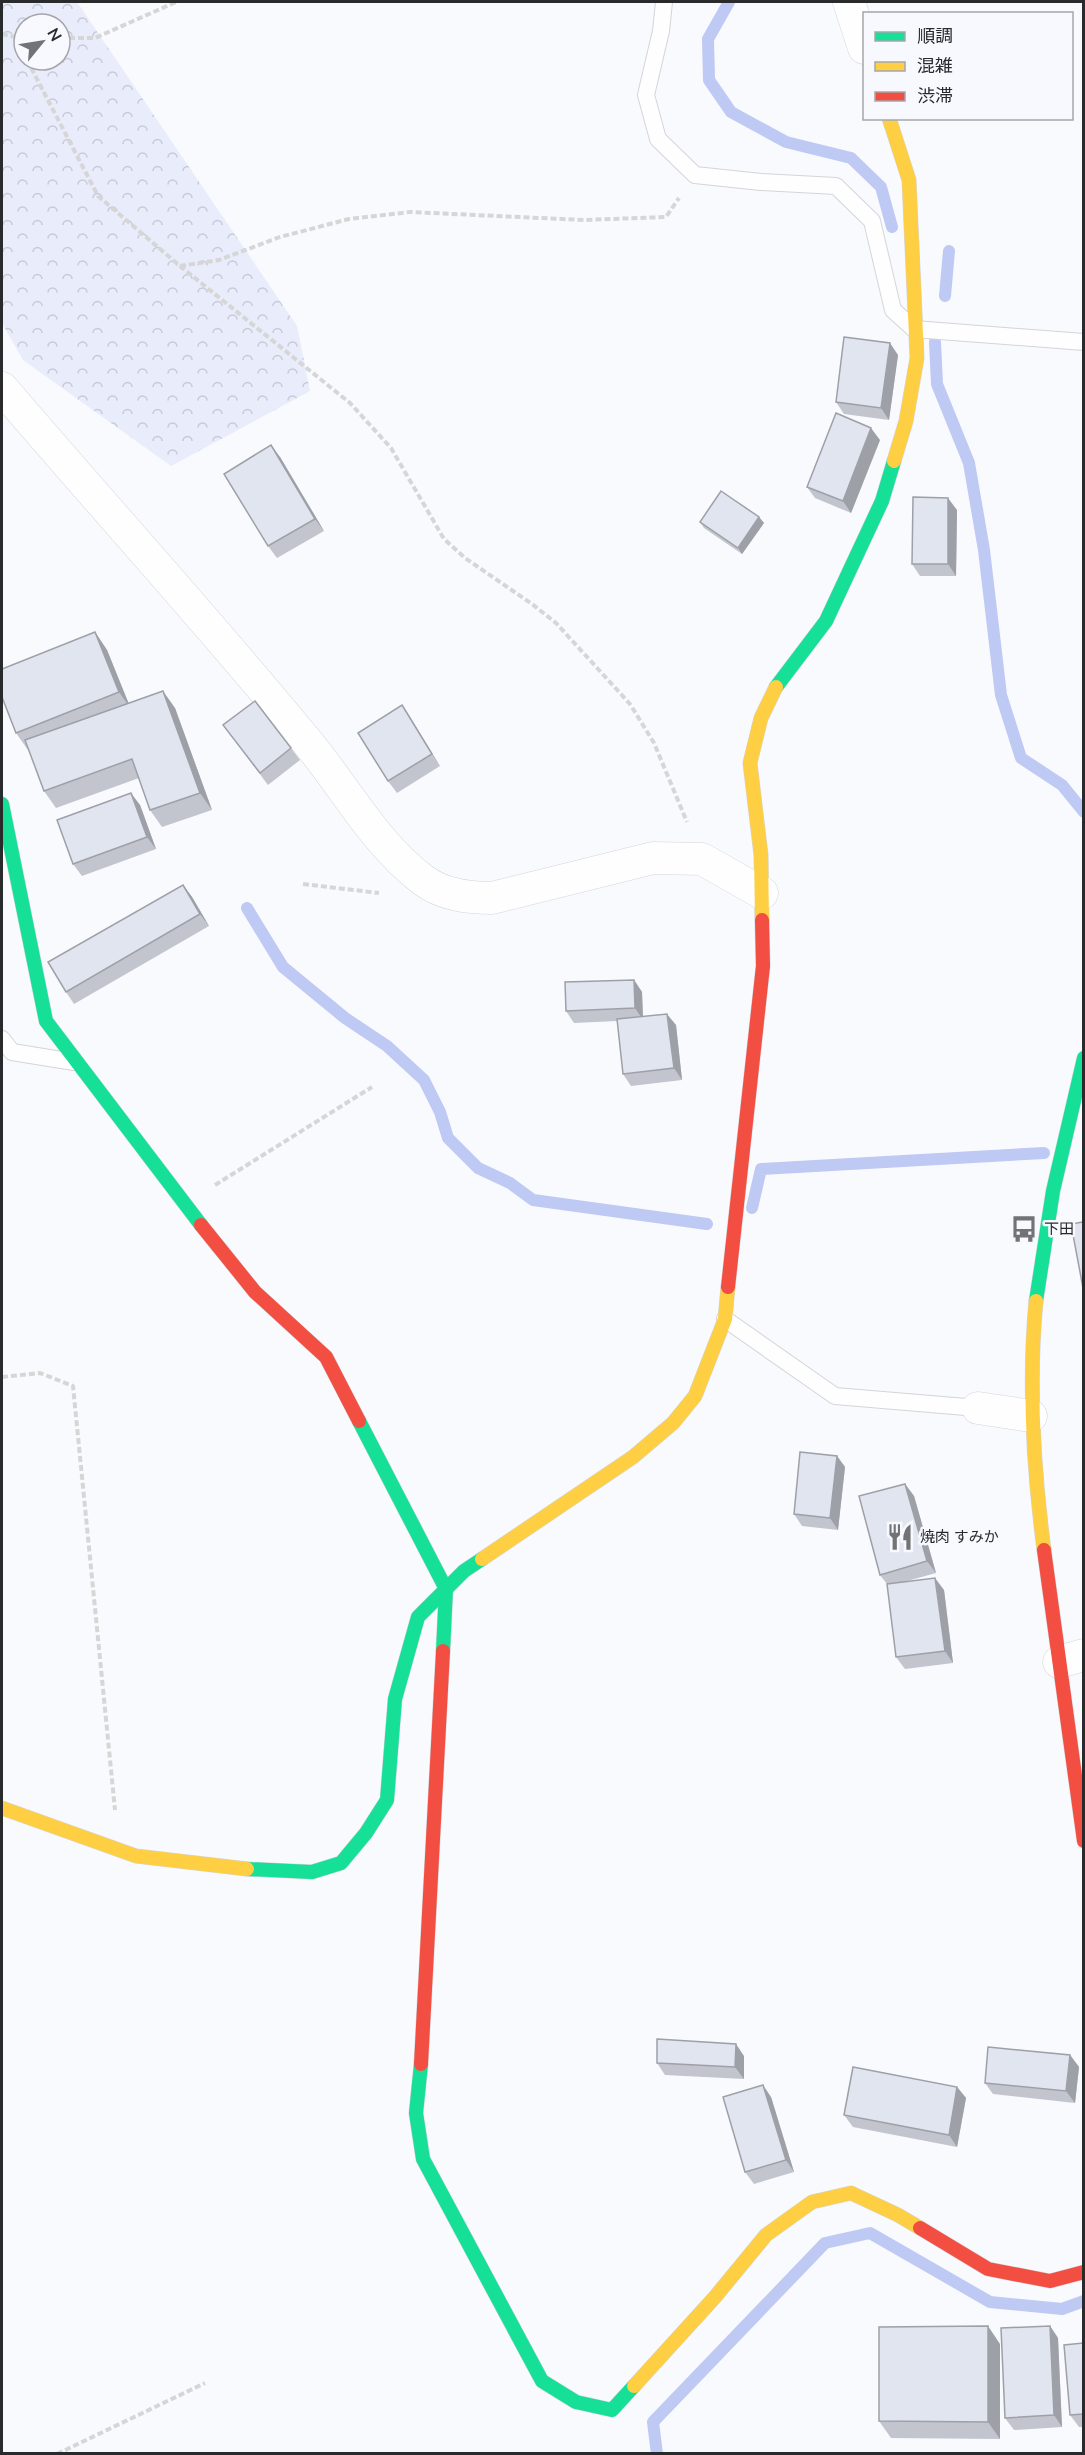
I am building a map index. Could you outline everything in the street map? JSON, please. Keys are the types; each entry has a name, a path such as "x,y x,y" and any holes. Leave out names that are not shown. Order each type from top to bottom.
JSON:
{"street":[{"path":"849,2 863,45"},
{"path":"2,1808 136,1856 246,1869 312,1872 341,1863 366,1833 387,1800 395,1699 418,1617 464,1571 633,1457 673,1423 695,1396 725,1319 762,966 761,855 750,762 761,718 773,691 826,621 882,501 908,411 917,358 909,180 889,120"},
{"path":"2,388 306,739 374,832 424,881 448,893 466,898 492,898 653,858 702,859 762,893"},
{"path":"2,804 46,1021 184,1204 255,1292 326,1357 446,1589 424,2032 416,2113 423,2159 543,2381 576,2402 612,2410 715,2297 766,2235 812,2202 850,2193 898,2215 988,2269 1050,2281 1083,2272"},
{"path":"1083,1058 1062,1141 1042,1256 1032,1349 1031,1416 1035,1487 1071,1658 1083,1841"},
{"path":"978,1408 1031,1416"}],"lane":[{"path":"664,2 661,31 646,95 658,139 695,175 761,182 836,186 872,221 893,310 914,329 1083,342"},
{"path":"2,1039 12,1052 78,1063"},
{"path":"725,1319 836,1396 978,1408"}],"path":[{"path":"72,38 95,38 176,2"},
{"path":"33,72 98,196 180,266 350,403 391,448 444,539 484,572 556,623 630,704 654,743 702,859"},
{"path":"180,266 219,260 280,237 349,219 410,212 584,220 666,216 695,175"},
{"path":"303,884 382,893"},
{"path":"184,1204 372,1087"},
{"path":"2,1377 40,1373 73,1386 119,1850"},
{"path":"57,2454 206,2383"}],"green space":[{"path":"2,2 77,2 297,326 310,391 171,466 23,360 2,323"}],"building":[{"path":"844,337 890,343 881,408 836,402"},
{"path":"836,413 871,428 843,501 807,487"},
{"path":"271,445 315,519 268,546 224,474"},
{"path":"721,491 759,517 738,548 700,522"},
{"path":"913,497 948,498 948,564 912,564"},
{"path":"95,632 119,692 16,733 2,697 2,669"},
{"path":"163,691 200,793 150,810 132,759 44,791 25,740"},
{"path":"255,701 291,748 260,773 223,725"},
{"path":"402,705 432,754 388,781 358,733"},
{"path":"131,793 147,837 73,864 57,820"},
{"path":"183,885 200,914 66,992 48,962"},
{"path":"634,980 635,1008 566,1011 565,982"},
{"path":"667,1014 674,1068 623,1074 617,1019"},
{"path":"1083,1222 1083,1288 1071,1224"},
{"path":"800,1452 837,1456 830,1518 794,1514"},
{"path":"905,1484 927,1561 880,1575 859,1496"},
{"path":"935,1578 945,1651 896,1657 887,1584"},
{"path":"657,2039 736,2044 735,2067 657,2063"},
{"path":"988,2047 1070,2055 1066,2091 985,2083"},
{"path":"853,2067 957,2087 949,2135 844,2115"},
{"path":"763,2085 786,2160 745,2172 723,2097"},
{"path":"988,2326 988,2422 879,2421 879,2327"},
{"path":"1050,2326 1054,2415 1005,2418 1001,2328"},
{"path":"1083,2343 1083,2414 1070,2415 1064,2345"}],"waterway":[{"path":"729,2 708,39 709,80 731,112 786,142 851,158 881,187 892,227"},
{"path":"945,296 949,251"},
{"path":"935,342 937,384 969,463 984,550 1001,695 1021,758 1062,785 1084,812"},
{"path":"247,908 283,967 345,1018 387,1046 424,1080 440,1112 448,1138 478,1168 510,1183 533,1200 707,1224"},
{"path":"752,1208 761,1169 1044,1153"},
{"path":"657,2454 653,2422 825,2243 870,2233 990,2302 1062,2309 1084,2301"}],"traffic: fast":[{"path":"776,687 826,621 882,501 894,461"},
{"path":"2,804 46,1021 201,1225"},
{"path":"1036,1301 1053,1191 1084,1058"},
{"path":"359,1421 446,1589 443,1651"},
{"path":"247,1869 312,1872 341,1863 366,1833 387,1800 395,1699 418,1617 464,1571 482,1559"},
{"path":"421,2064 416,2113 423,2159 542,2381 576,2402 612,2410 634,2386"}],"traffic: slow":[{"path":"890,120 909,180 917,358 906,421 894,461"},
{"path":"762,920 761,855 750,763 761,718 776,687"},
{"path":"482,1559 633,1457 673,1423 695,1396 725,1319 728,1287"},
{"path":"1036,1301 1032,1395 1037,1487 1044,1550"},
{"path":"2,1808 136,1856 247,1869"},
{"path":"634,2386 715,2297 766,2235 812,2202 851,2193 920,2228"}],"traffic: jam":[{"path":"728,1287 763,966 762,920"},
{"path":"201,1225 255,1292 326,1357 359,1421"},
{"path":"1044,1550 1084,1841"},
{"path":"421,2064 443,1651"},
{"path":"920,2228 988,2269 1050,2281 1084,2272"}],"place":[{"name":"下田","path":"1024,1229"},
{"name":"焼肉 すみか","path":"900,1537"}]}
